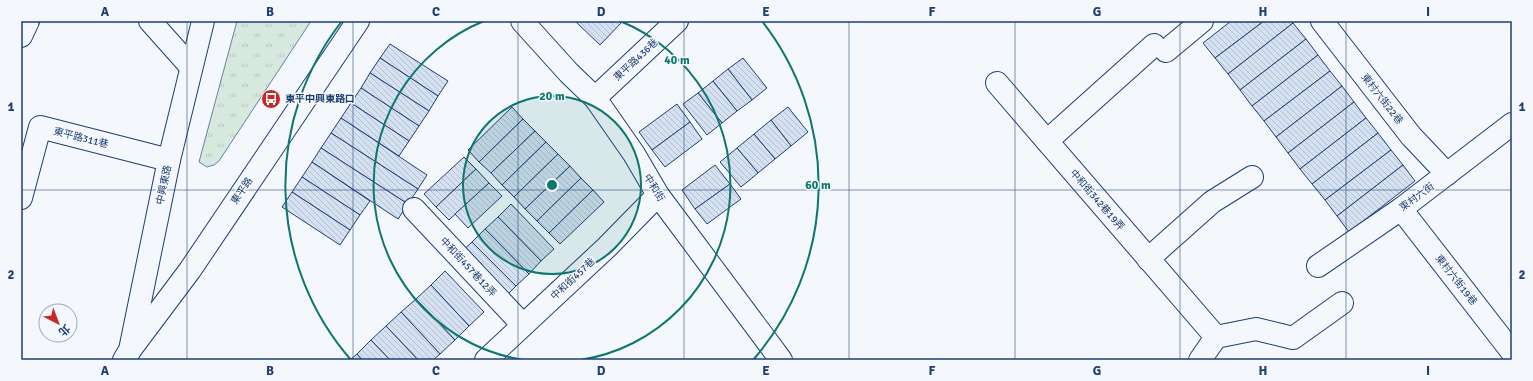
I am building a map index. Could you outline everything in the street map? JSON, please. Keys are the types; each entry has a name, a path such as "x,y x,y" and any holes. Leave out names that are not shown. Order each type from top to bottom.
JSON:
{"street":[{"path":"21,36 28,21"},
{"path":"150,21 192,67"},
{"name":"中興東路","path":"127,355 169,160 203,21"},
{"name":"東平路","path":"127,355 190,270 358,21"},
{"name":"中和街","path":"522,21 569,73 595,98 634,154 658,195 781,360"},
{"name":"東平路436巷","path":"595,98 678,21"},
{"path":"1047,141 1160,48 1202,21"},
{"name":"東村六街22巷","path":"1322,21 1411,136 1447,174"},
{"name":"中和街342巷19弄","path":"997,83 1216,338"},
{"name":"東村六街","path":"1318,266 1401,209 1512,124"},
{"name":"東平路311巷","path":"21,198 40,127 169,160"},
{"path":"1148,259 1212,202 1252,177"},
{"name":"中和街457巷","path":"486,360 607,247 658,195"},
{"name":"中和街457巷12弄","path":"414,209 523,325"},
{"name":"東村六街19巷","path":"1401,209 1512,352"},
{"path":"1200,360 1216,338 1256,329 1293,338 1342,303"}],"green space":[{"path":"237,21 311,21 219,161 214,165 207,167 199,162"}],"building":[{"path":"575,21 623,21 600,45"},
{"path":"1231,21 1264,21 1215,58 1203,43"},
{"path":"1264,21 1292,21 1293,23 1228,74 1215,58"},
{"path":"1293,23 1306,39 1240,90 1228,74"},
{"path":"1306,39 1318,55 1252,106 1240,90"},
{"path":"390,44 448,81 438,96 380,58"},
{"path":"1318,55 1330,71 1264,121 1252,106"},
{"path":"380,58 438,96 429,111 370,73"},
{"path":"743,58 767,88 752,100 728,69"},
{"path":"728,69 752,100 737,111 713,81"},
{"path":"1330,71 1342,86 1276,137 1264,121"},
{"path":"370,73 429,111 419,126 361,88"},
{"path":"713,81 737,111 722,123 698,93"},
{"path":"1342,86 1354,102 1288,153 1276,137"},
{"path":"361,88 419,126 409,141 351,103"},
{"path":"698,93 722,123 707,135 683,104"},
{"path":"1354,102 1366,118 1300,169 1288,153"},
{"path":"351,103 409,141 399,156 341,118"},
{"path":"677,104 690,122 652,150 639,132"},
{"path":"512,107 523,119 479,162 468,150"},
{"path":"788,107 808,132 791,146 771,120"},
{"path":"341,118 427,175 418,189 331,133"},
{"path":"1366,118 1378,133 1312,184 1300,169"},
{"path":"523,119 535,131 491,173 479,162"},
{"path":"771,120 791,146 775,159 754,134"},
{"path":"690,122 702,139 665,167 652,150"},
{"path":"535,131 546,142 502,185 491,173"},
{"path":"331,133 418,189 408,204 321,148"},
{"path":"1378,133 1391,150 1325,200 1312,184"},
{"path":"754,134 775,159 758,173 737,148"},
{"path":"546,142 558,154 514,197 502,185"},
{"path":"321,148 408,204 398,219 312,162"},
{"path":"737,148 758,173 741,187 720,162"},
{"path":"1391,150 1403,165 1337,216 1325,200"},
{"path":"558,154 570,166 525,209 514,197"},
{"path":"464,157 476,169 436,207 424,194"},
{"path":"312,162 370,201 360,215 302,177"},
{"path":"715,165 730,184 695,209 682,190"},
{"path":"1403,165 1415,181 1349,232 1337,216"},
{"path":"570,166 581,178 537,221 525,209"},
{"path":"476,169 489,183 449,220 436,207"},
{"path":"302,177 360,215 350,230 292,192"},
{"path":"581,178 593,190 549,233 537,221"},
{"path":"489,183 502,196 468,228 455,214"},
{"path":"730,184 741,199 707,224 695,209"},
{"path":"593,190 604,202 560,244 549,233"},
{"path":"292,192 350,230 340,245 282,207"},
{"path":"511,204 554,249 541,261 498,217"},
{"path":"498,217 541,261 529,274 485,229"},
{"path":"485,229 529,274 516,286 472,242"},
{"path":"472,242 516,286 503,299 459,254"},
{"path":"445,271 484,312 469,326 431,285"},
{"path":"431,285 469,326 455,340 416,299"},
{"path":"416,299 455,340 440,354 401,312"},
{"path":"401,312 440,354 433,360 418,360 386,326"},
{"path":"386,326 418,360 390,360 371,340"},
{"path":"371,340 390,360 362,360 357,354"},
{"path":"357,354 362,360 350,360"}],"place":[{"name":"東平中興東路口","path":"271,99"}]}
